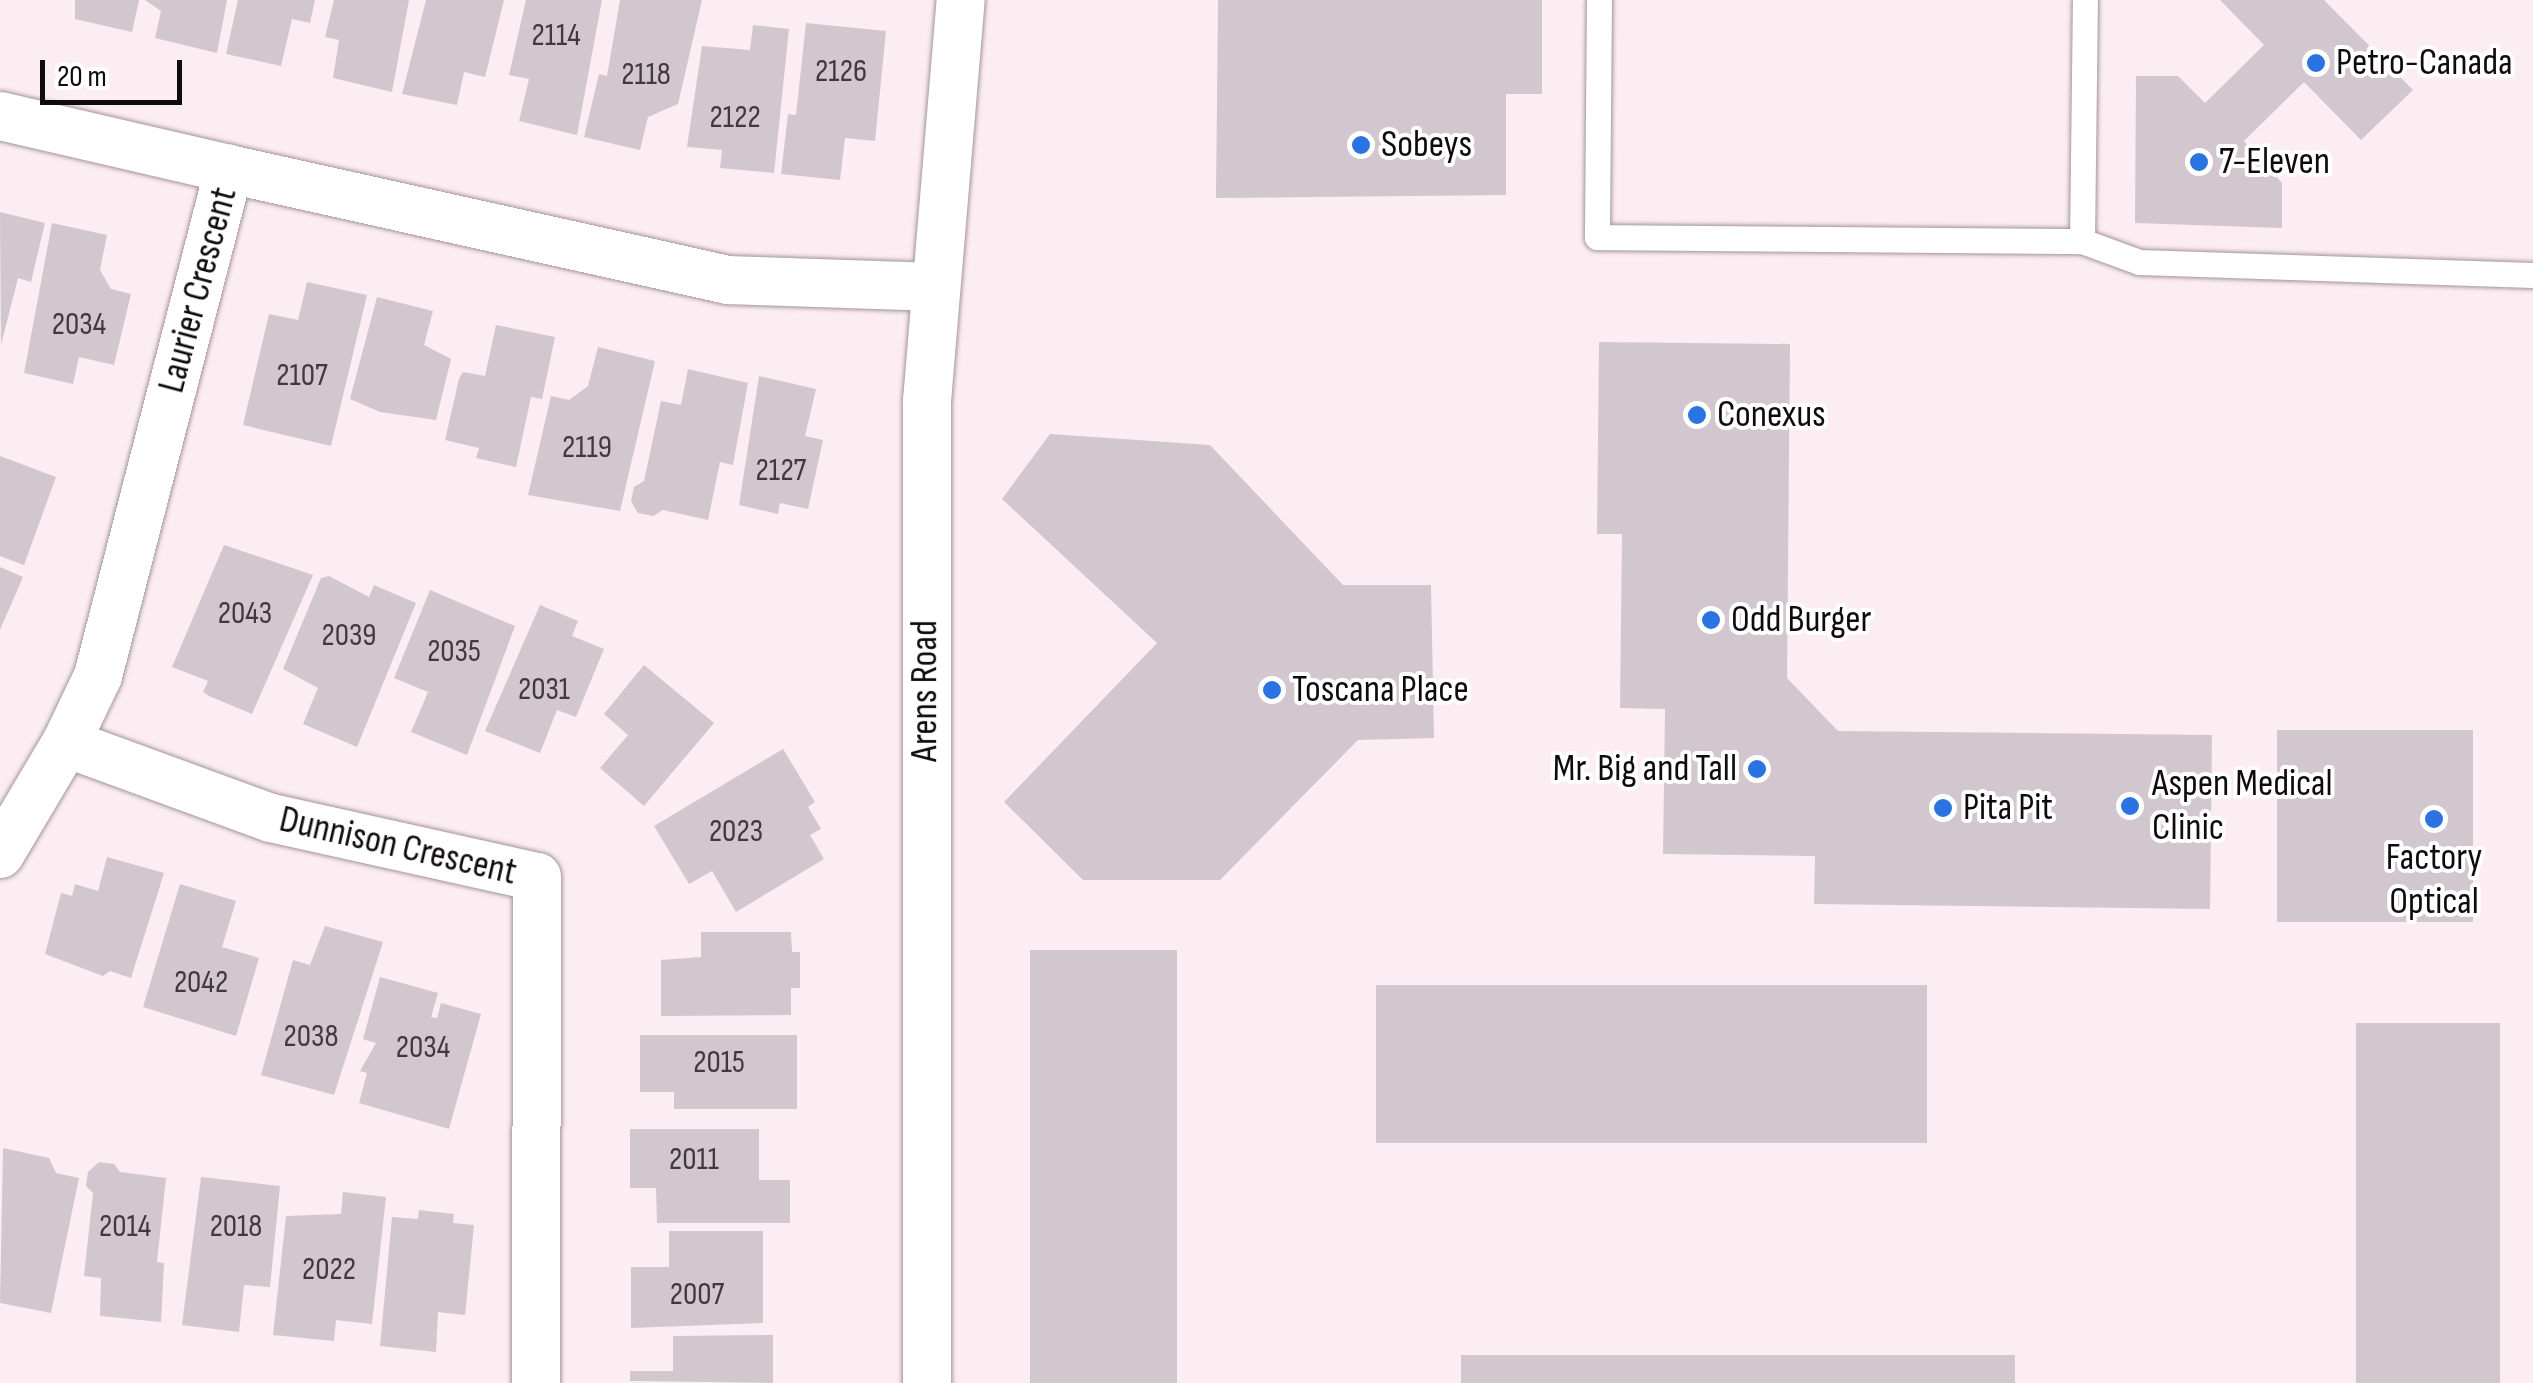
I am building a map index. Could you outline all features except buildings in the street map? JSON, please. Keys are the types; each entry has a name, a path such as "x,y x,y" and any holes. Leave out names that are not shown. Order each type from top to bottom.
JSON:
{"street":[{"name":"Arens Road","path":"927,1383 926,548 935,287 961,0"},
{"path":"0,116 230,169"},
{"name":"Laurier Crescent","path":"0,854 66,743 98,676 230,169 728,280 935,287"},
{"name":"Dunnison Crescent","path":"66,743 271,818 537,877 536,1383"}],"lane":[{"path":"1600,0 1597,237 2082,241 2139,262 2533,275"},
{"path":"2082,241 2085,0"}],"place":[{"name":"Petro-Canada","path":"2316,63"},
{"name":"Sobeys","path":"1361,145"},
{"name":"7-Eleven","path":"2199,162"},
{"name":"Conexus","path":"1697,415"},
{"name":"Odd Burger","path":"1711,620"},
{"name":"Toscana Place","path":"1272,690"},
{"name":"Mr. Big and Tall","path":"1757,769"},
{"name":"Aspen Medical Clinic","path":"2130,806"},
{"name":"Pita Pit","path":"1943,808"},
{"name":"Factory Optical","path":"2434,819"}]}
